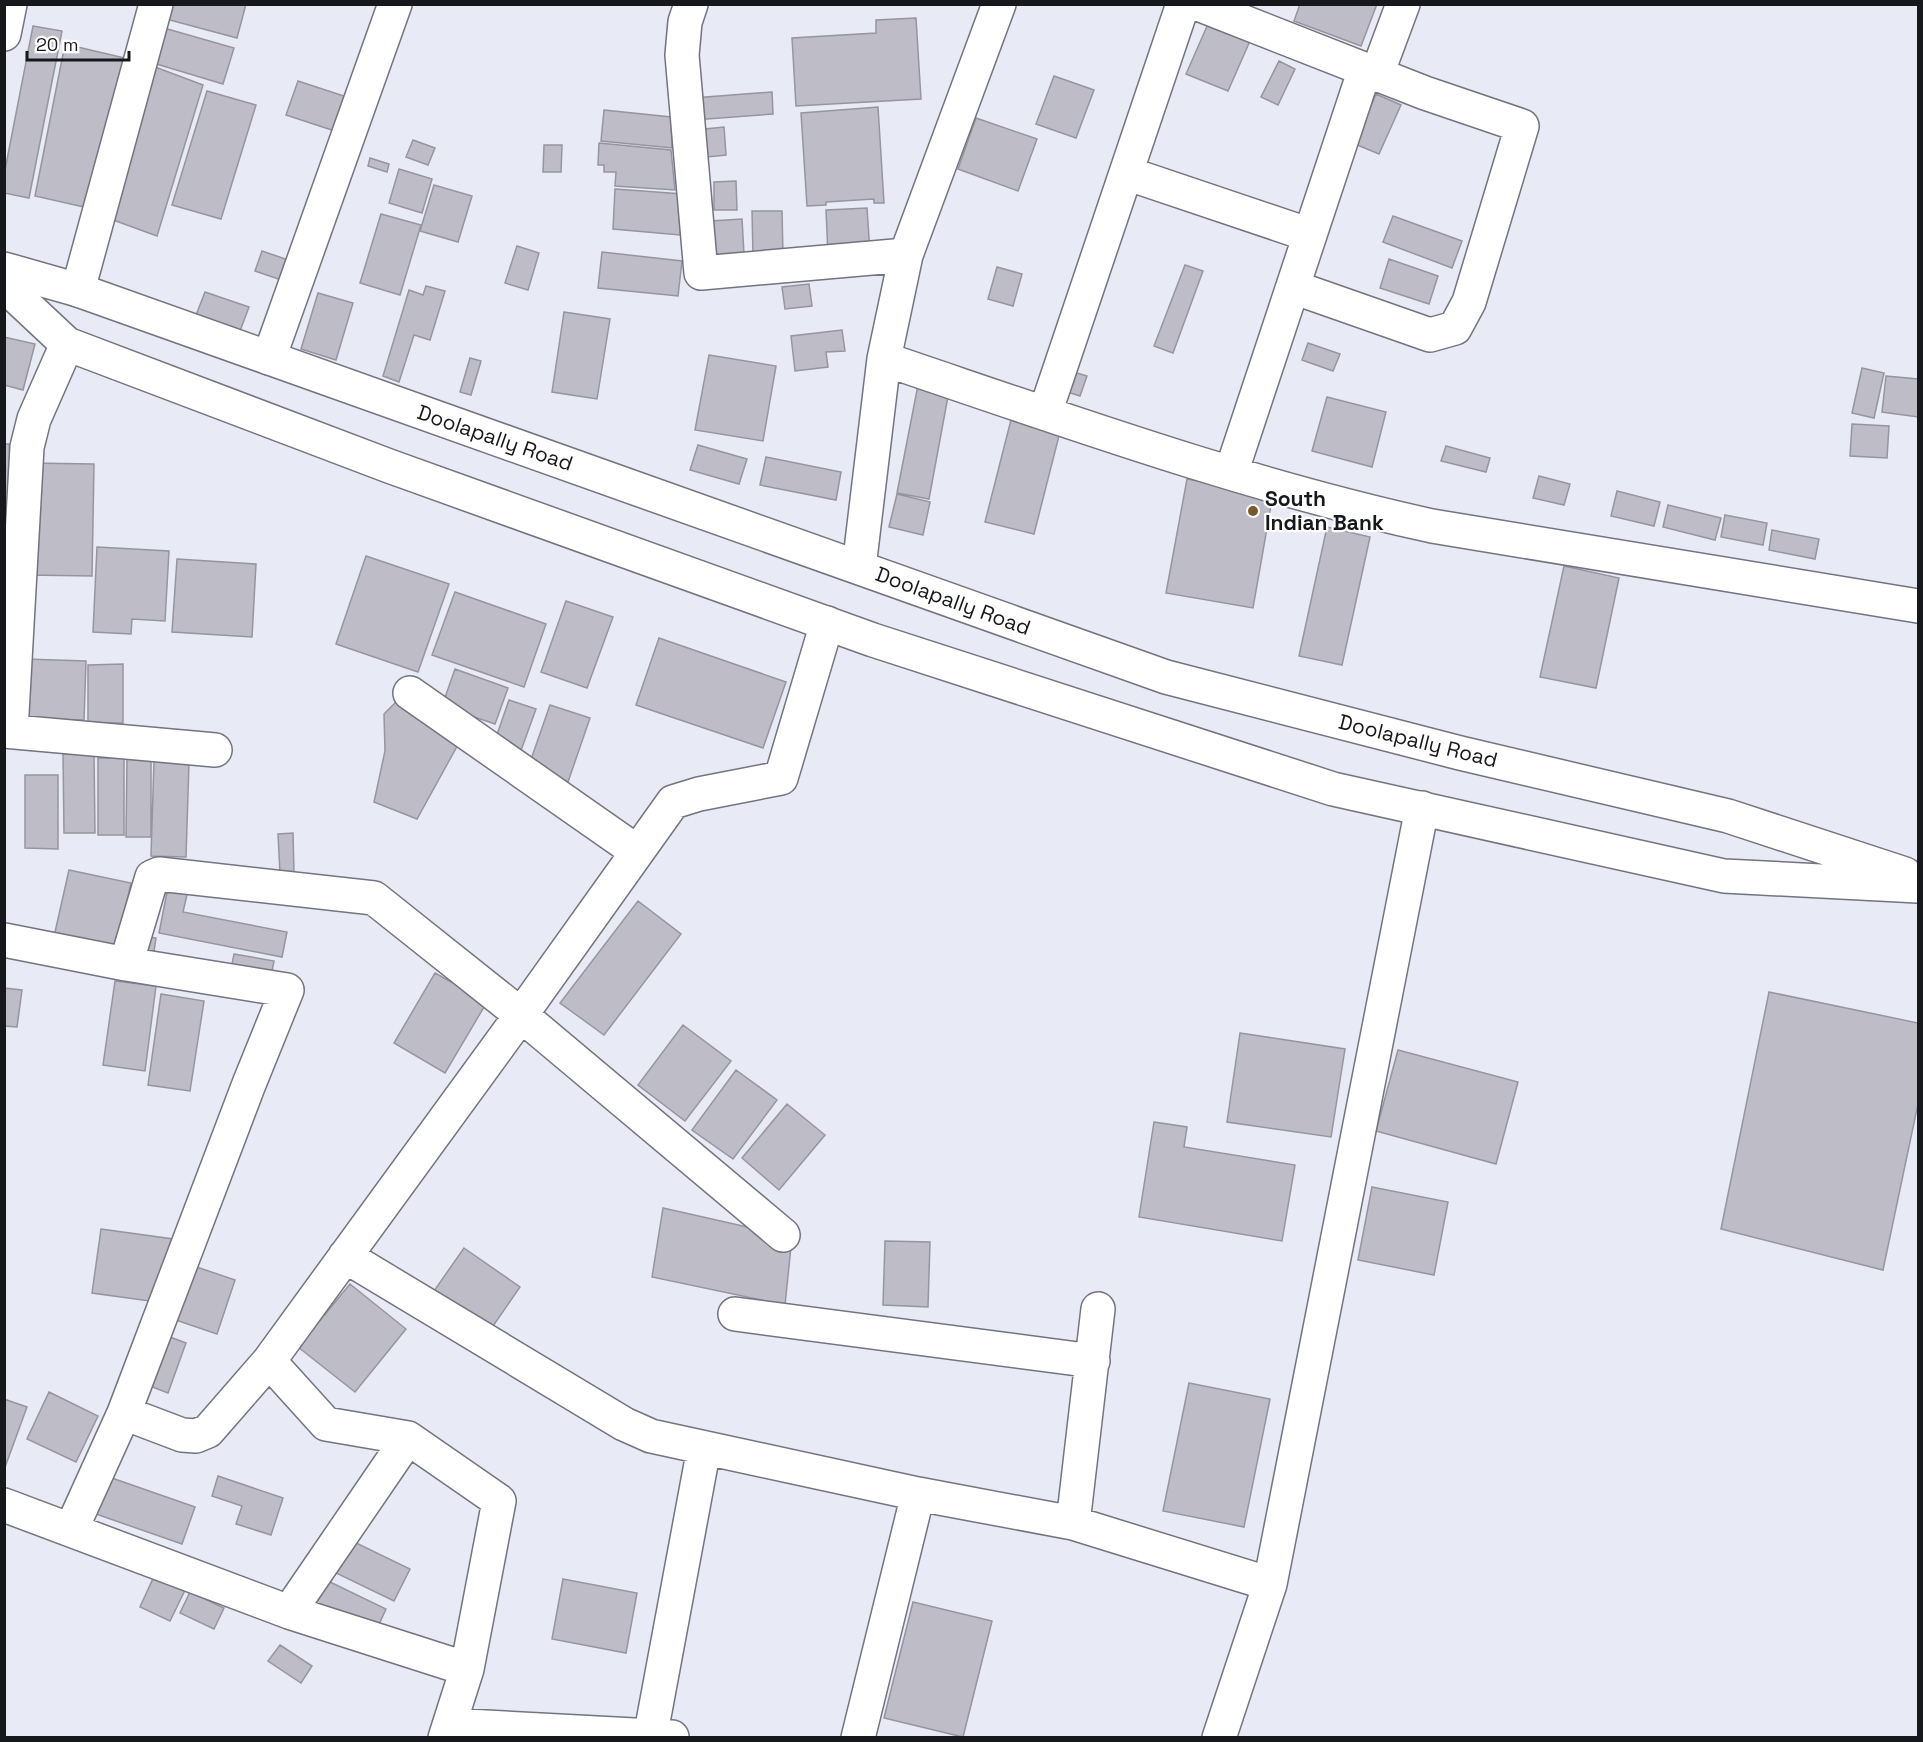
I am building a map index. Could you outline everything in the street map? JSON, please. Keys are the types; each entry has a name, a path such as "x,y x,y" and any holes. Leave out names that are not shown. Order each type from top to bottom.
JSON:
{"street":[{"path":"4,34 10,4"},
{"path":"78,290 156,4"},
{"path":"268,358 395,4"},
{"path":"691,4 682,55 701,273 906,255"},
{"path":"859,567 884,359 906,255 999,4"},
{"path":"1045,413 1184,4"},
{"path":"1198,4 1425,93 1522,126 1469,302 1455,328 1430,335 1293,287"},
{"path":"1231,473 1310,235 1371,72 1403,4"},
{"path":"1126,173 1310,235"},
{"name":"Doolapally Road","path":"4,270 78,290 1166,677 1461,753 1728,816 1918,879"},
{"path":"4,285 66,344 389,466 873,640 1333,789 1724,876 1918,886"},
{"path":"66,344 34,419 27,447 8,730 215,750"},
{"path":"884,359 1231,473 1316,498 1432,526 1918,606"},
{"path":"124,1413 182,1435 196,1436 208,1431 269,1361 673,802 699,794 781,778 827,623"},
{"path":"410,693 636,851"},
{"path":"1220,1737 1270,1584 1422,808"},
{"path":"126,964 152,877 159,874 374,898 521,1015 783,1235"},
{"path":"4,940 126,964 288,990 249,1084 124,1413 71,1530"},
{"path":"345,1256 624,1424 651,1436 918,1494 1073,1523 1270,1584"},
{"path":"1073,1523 1098,1310"},
{"path":"735,1314 1093,1361"},
{"path":"269,1361 326,1424 408,1438 499,1501 467,1669 447,1731 658,1737 704,1448"},
{"path":"290,1612 408,1438"},
{"path":"858,1737 918,1494"},
{"path":"4,1505 290,1612 467,1669"}],"building":[{"path":"170,4 246,4 237,38 166,19"},
{"path":"1300,4 1377,4 1361,46 1294,21"},
{"path":"916,18 921,99 796,106 792,38 876,33 876,20"},
{"path":"1208,24 1250,41 1228,91 1186,74"},
{"path":"33,26 62,31 29,198 4,193 4,175"},
{"path":"164,28 234,48 223,84 153,63"},
{"path":"65,44 129,59 93,209 35,196"},
{"path":"1279,61 1295,69 1278,105 1261,97"},
{"path":"155,67 203,85 157,236 105,217"},
{"path":"1054,76 1094,90 1076,138 1036,124"},
{"path":"298,81 359,101 347,135 286,115"},
{"path":"207,91 256,105 221,219 172,205"},
{"path":"772,92 773,114 694,120 693,98"},
{"path":"1376,94 1401,105 1379,154 1355,144"},
{"path":"878,107 884,203 874,203 874,199 826,202 826,205 807,206 801,113"},
{"path":"604,110 671,117 672,148 601,141"},
{"path":"976,118 1037,139 1018,191 958,169"},
{"path":"724,127 726,155 707,157 705,129"},
{"path":"413,140 435,148 428,165 406,157"},
{"path":"599,143 671,150 675,190 615,186 616,172 604,172 604,165 598,165"},
{"path":"544,145 562,145 561,172 543,172"},
{"path":"370,158 389,164 387,172 368,166"},
{"path":"399,169 432,179 422,213 389,203"},
{"path":"736,181 737,210 714,210 714,182"},
{"path":"434,185 472,196 458,242 420,231"},
{"path":"615,189 683,194 680,235 613,229"},
{"path":"867,208 870,253 828,255 826,210"},
{"path":"752,211 782,211 783,255 753,256"},
{"path":"381,214 421,225 400,295 360,283"},
{"path":"1393,216 1462,241 1452,268 1383,242"},
{"path":"742,219 744,254 713,256 711,221"},
{"path":"517,246 539,253 528,290 505,283"},
{"path":"262,251 300,264 293,284 255,271"},
{"path":"602,252 682,261 678,296 598,288"},
{"path":"1389,259 1438,276 1429,304 1380,288"},
{"path":"1185,265 1203,271 1173,353 1154,346"},
{"path":"997,267 1022,274 1013,306 988,299"},
{"path":"809,284 812,306 785,309 782,287"},
{"path":"426,286 445,291 430,340 414,335 399,382 383,376 409,290 423,295"},
{"path":"205,292 249,307 237,339 193,323"},
{"path":"318,293 353,303 336,360 301,349"},
{"path":"564,312 610,319 597,399 552,392"},
{"path":"842,330 845,351 826,352 828,367 795,371 791,336"},
{"path":"4,337 35,344 23,390 4,385"},
{"path":"1308,343 1340,354 1333,371 1302,360"},
{"path":"709,355 776,366 763,441 695,430"},
{"path":"470,358 481,361 471,395 460,392"},
{"path":"1862,368 1884,373 1874,418 1852,413"},
{"path":"1067,370 1087,376 1080,396 1061,390"},
{"path":"1886,376 1918,379 1918,417 1882,412"},
{"path":"918,385 949,391 929,499 897,493"},
{"path":"1327,397 1386,412 1372,467 1312,451"},
{"path":"1013,412 1062,424 1034,534 985,522"},
{"path":"1852,424 1889,426 1887,458 1850,456"},
{"path":"4,444 9,444 16,535 4,536"},
{"path":"698,445 747,459 739,484 690,470"},
{"path":"1446,446 1490,458 1486,472 1441,461"},
{"path":"766,457 841,472 836,500 760,485"},
{"path":"29,463 94,464 92,576 27,575"},
{"path":"1539,476 1570,484 1564,505 1533,498"},
{"path":"1187,479 1273,494 1253,608 1166,593"},
{"path":"1617,491 1660,502 1654,526 1611,516"},
{"path":"897,494 930,502 923,535 889,527"},
{"path":"1668,505 1721,518 1715,540 1663,527"},
{"path":"1725,515 1767,523 1763,545 1721,537"},
{"path":"1327,527 1370,537 1342,665 1299,656"},
{"path":"1772,530 1819,539 1815,559 1769,550"},
{"path":"97,547 169,551 165,621 132,619 131,634 93,632"},
{"path":"366,556 449,584 418,672 336,644"},
{"path":"177,559 256,564 252,637 172,632"},
{"path":"1564,566 1619,578 1596,688 1540,677"},
{"path":"455,592 546,624 524,687 432,655"},
{"path":"566,601 613,617 587,688 541,672"},
{"path":"659,638 786,682 763,748 636,705"},
{"path":"25,659 86,661 84,720 23,719"},
{"path":"123,664 123,723 88,723 88,665"},
{"path":"455,669 508,688 495,724 442,706"},
{"path":"400,698 460,741 417,819 374,802 385,751 384,714"},
{"path":"509,700 536,709 519,756 493,746"},
{"path":"550,705 590,718 568,782 528,768"},
{"path":"63,754 94,754 95,833 64,833"},
{"path":"98,758 124,758 124,835 98,835"},
{"path":"127,758 151,758 151,837 126,837"},
{"path":"154,761 189,762 186,857 151,856"},
{"path":"25,775 58,775 58,849 25,848"},
{"path":"293,833 294,873 280,873 278,834"},
{"path":"69,870 131,883 115,954 53,941"},
{"path":"168,887 188,890 183,912 287,932 282,957 159,933"},
{"path":"638,901 681,934 604,1035 560,1003"},
{"path":"144,936 156,938 152,964 140,961"},
{"path":"234,954 274,961 270,981 230,974"},
{"path":"435,973 487,1002 445,1073 394,1043"},
{"path":"115,981 156,986 145,1071 103,1065"},
{"path":"4,988 22,990 17,1027 4,1026"},
{"path":"1769,992 1918,1023 1918,1104 1883,1270 1721,1229"},
{"path":"161,994 204,1001 190,1091 148,1085"},
{"path":"683,1025 731,1061 685,1121 638,1085"},
{"path":"1240,1033 1345,1049 1331,1137 1227,1122"},
{"path":"1398,1050 1518,1082 1496,1164 1376,1131"},
{"path":"736,1070 777,1100 733,1159 692,1130"},
{"path":"787,1104 825,1135 779,1190 742,1158"},
{"path":"1154,1122 1187,1127 1184,1147 1295,1165 1282,1241 1139,1217"},
{"path":"1372,1187 1448,1202 1434,1275 1358,1260"},
{"path":"663,1208 792,1237 785,1305 652,1277"},
{"path":"101,1229 173,1239 164,1303 92,1293"},
{"path":"885,1241 930,1242 928,1307 883,1305"},
{"path":"464,1248 520,1287 491,1329 434,1291"},
{"path":"185,1263 235,1280 217,1334 167,1317"},
{"path":"350,1284 406,1329 355,1392 298,1347"},
{"path":"162,1334 186,1343 168,1393 145,1384"},
{"path":"1189,1383 1270,1399 1244,1527 1163,1511"},
{"path":"49,1392 98,1416 76,1462 27,1439"},
{"path":"4,1399 27,1407 4,1470"},
{"path":"218,1476 283,1498 271,1535 236,1524 242,1506 212,1496"},
{"path":"109,1477 195,1507 182,1544 96,1514"},
{"path":"350,1540 410,1569 394,1601 334,1572"},
{"path":"156,1572 187,1586 170,1621 140,1607"},
{"path":"563,1579 637,1593 626,1653 552,1639"},
{"path":"328,1581 386,1609 375,1633 316,1604"},
{"path":"190,1592 224,1608 214,1629 180,1613"},
{"path":"913,1602 992,1621 963,1737 884,1718"},
{"path":"280,1645 312,1666 301,1683 268,1661"}],"place":[{"name":"South Indian Bank","path":"1253,511"}]}
